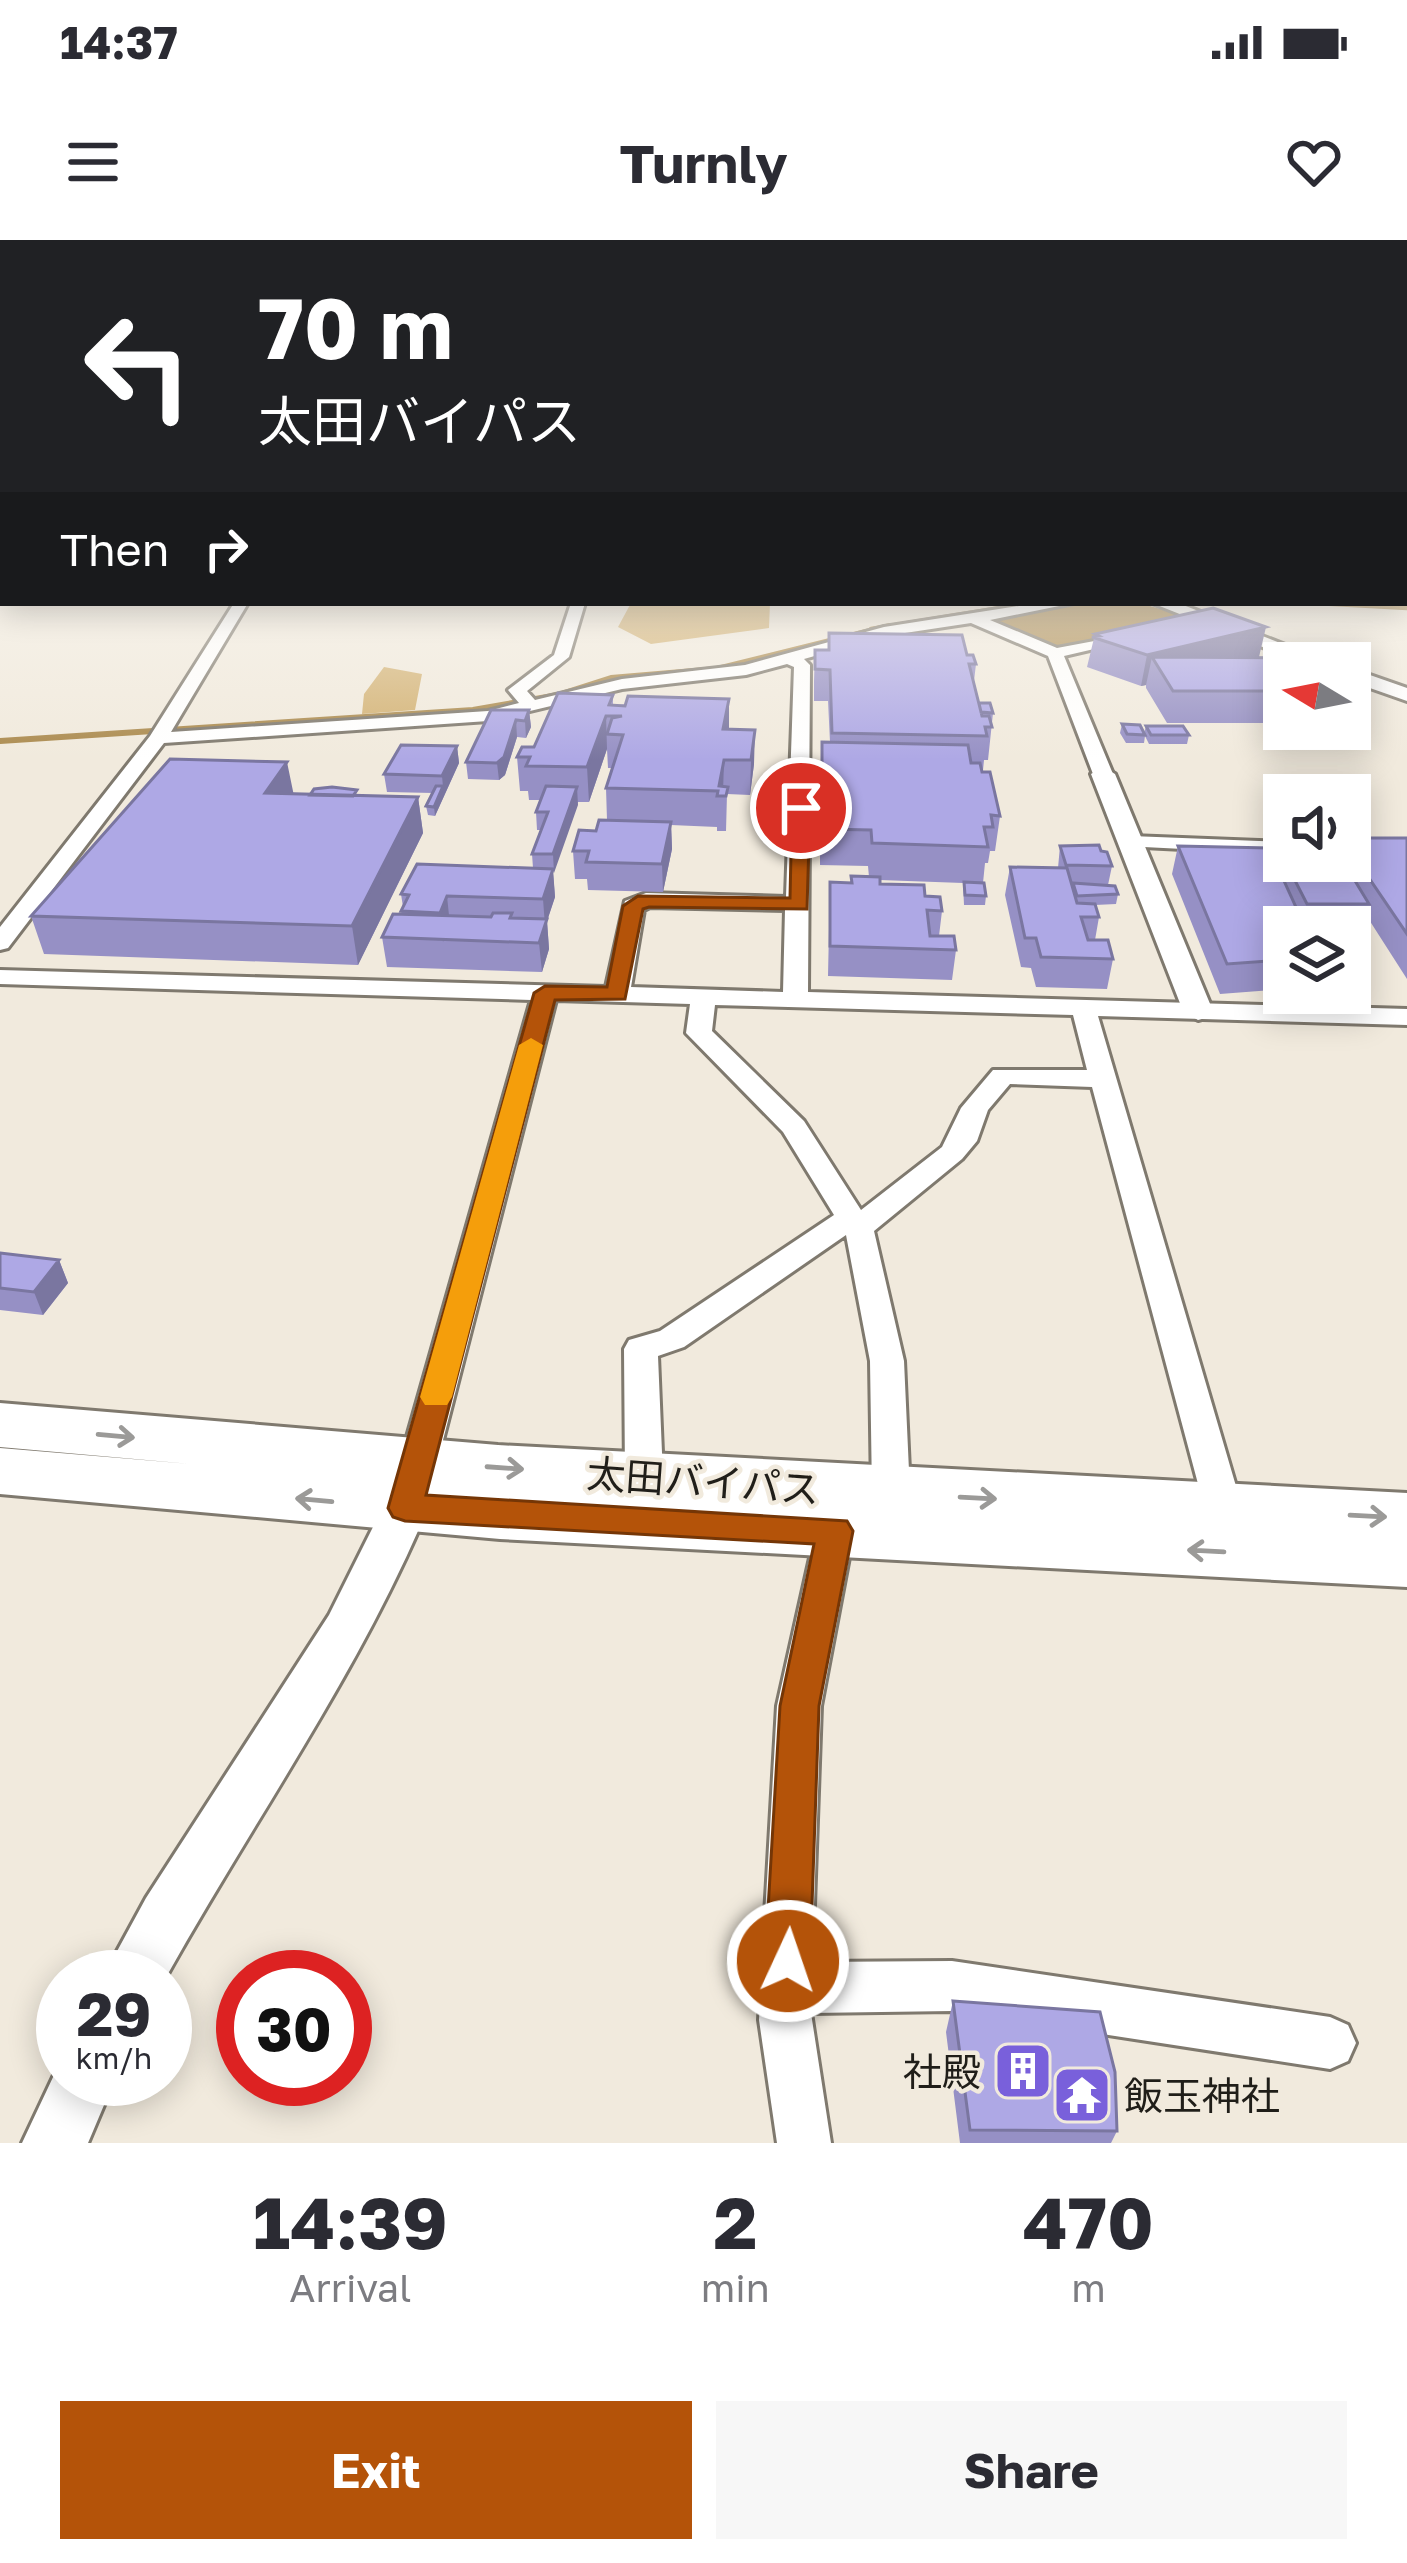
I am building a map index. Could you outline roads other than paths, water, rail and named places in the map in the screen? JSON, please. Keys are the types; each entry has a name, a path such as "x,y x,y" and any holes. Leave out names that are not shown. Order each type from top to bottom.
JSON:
{"highway":[{"name":"太田バイパス","path":"0,1425 412,1484 835,1531 1407,1561"},
{"name":"太田バイパス","path":"0,1471 412,1484 644,1478 1407,1518"}],"street":[{"path":"0,943 162,733 240,606"},
{"path":"526,703 521,685 561,657 577,606"},
{"path":"162,733 454,720 622,684 712,676 884,632 1046,606"},
{"path":"1169,606 1265,642"},
{"path":"971,617 1055,652 1141,634"},
{"path":"1163,629 1206,620"},
{"path":"1055,652 1198,1011"},
{"path":"789,658 802,665 795,999"},
{"path":"1371,682 1407,695"},
{"path":"1131,842 1263,847"},
{"path":"617,994 633,906 646,900 800,904"},
{"path":"0,977 1407,1017"},
{"path":"148,1950 340,1645 412,1484 545,993"},
{"path":"703,996 700,1033 794,1127 864,1239 887,1361 891,1493"},
{"path":"1083,1007 1224,1510"},
{"path":"644,1478 641,1349 672,1340 854,1223 952,1153 963,1141 975,1108 1004,1076 1104,1079"},
{"path":"803,2143 785,2020 799,1706 835,1531"},
{"path":"786,1988 952,1986 1330,2043"},
{"path":"55,2143 71,2106"}],"waterway":[{"path":"871,629 1013,606"},
{"path":"1370,606 1407,608"},
{"path":"0,741 473,710 558,695 611,678 717,669 890,626"}],"place":[{"name":"社殿","path":"1023,2071"},
{"name":"飯玉神社","path":"1082,2095"}]}
